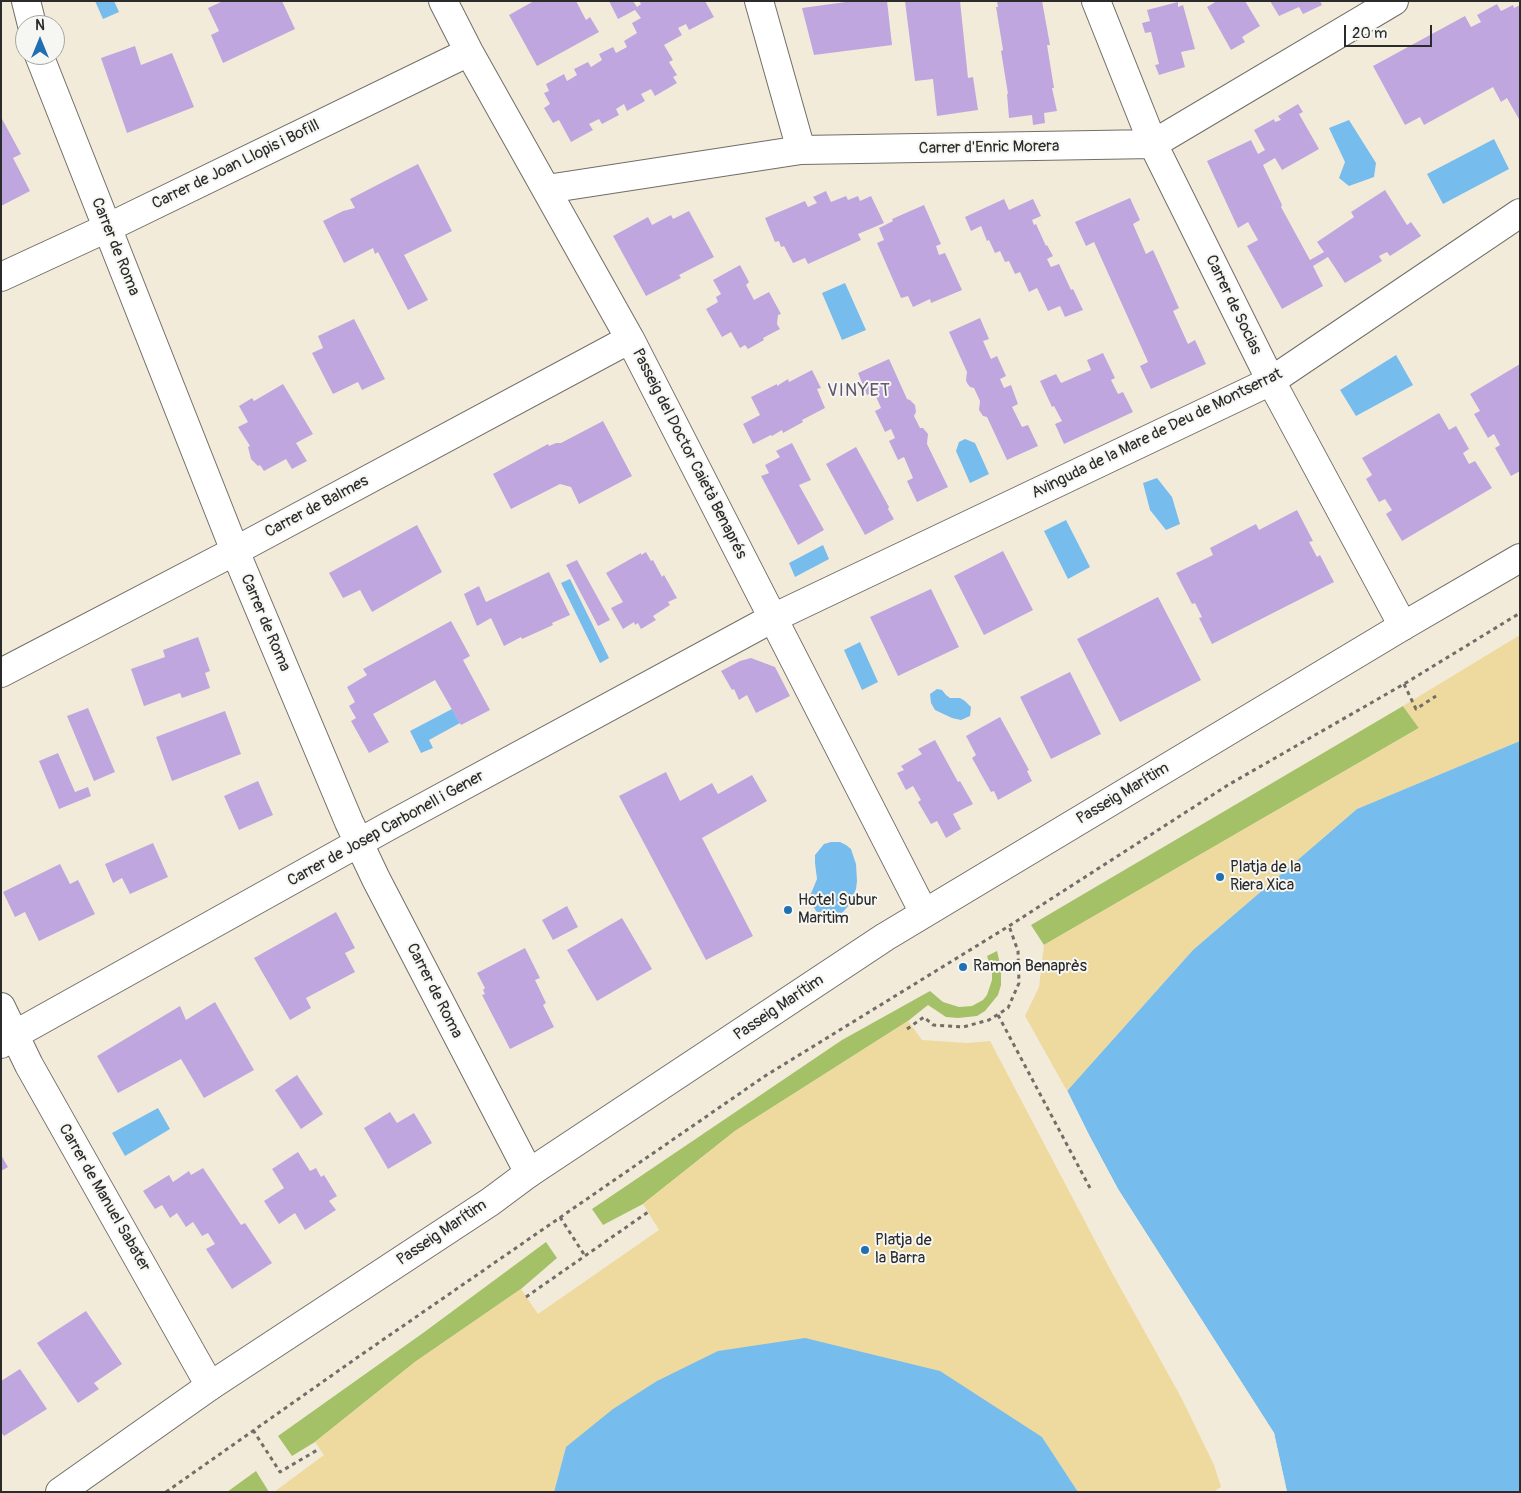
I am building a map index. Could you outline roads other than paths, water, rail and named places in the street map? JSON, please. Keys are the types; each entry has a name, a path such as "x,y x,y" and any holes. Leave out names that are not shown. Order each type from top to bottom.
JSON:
{"street":[{"path":"26,1 30,15"},
{"name":"Passeig del Doctor Caietà Benaprés","path":"443,1 469,52 548,189 630,339 924,913"},
{"path":"758,1 801,150"},
{"name":"Carrer de Socias","path":"1096,1 1153,144 1271,381 1403,626"},
{"name":"Carrer d'Enric Morera","path":"548,189 801,150 1153,144 1394,1"},
{"name":"Carrer de Joan Llopis i Bofill","path":"1,277 107,228 469,52"},
{"name":"Carrer de Roma","path":"44,65 235,551 359,843 529,1173"},
{"name":"Avinguda de la Mare de Deu de Montserrat","path":"773,618 1271,381 1520,213"},
{"name":"Carrer de Balmes","path":"1,673 235,551 630,339"},
{"name":"Passeig Marítim","path":"60,1492 210,1386 490,1202 529,1173 885,937 1403,626 1520,558"},
{"name":"Carrer de Josep Carbonell i Gener","path":"8,1040 359,843 773,618"},
{"name":"Carrer de Manuel Sabater","path":"1,1007 8,1040 28,1065 210,1386"}],"water":[{"path":"95,1 114,1 119,12 103,19"},
{"path":"1349,120 1376,163 1374,177 1349,186 1339,178 1345,162 1329,128"},
{"path":"1494,139 1509,169 1443,204 1427,174"},
{"path":"845,283 866,330 842,340 822,293"},
{"path":"1396,355 1413,385 1356,416 1340,390"},
{"path":"965,439 975,443 989,474 970,483 956,451 959,442"},
{"path":"1157,478 1172,497 1180,524 1166,530 1150,510 1143,483"},
{"path":"1066,520 1090,567 1068,579 1044,531"},
{"path":"823,545 829,559 795,577 789,563"},
{"path":"570,579 609,658 600,663 561,583"},
{"path":"860,642 878,682 862,690 844,650"},
{"path":"937,689 942,690 950,698 960,698 965,701 971,707 970,716 961,720 935,710 931,703 930,694"},
{"path":"452,709 460,723 429,740 433,748 421,753 410,731"},
{"path":"1520,741 1520,1492 1287,1492 1274,1433 1118,1189 1067,1091 1193,950 1357,809"},
{"path":"840,842 851,849 856,864 857,881 856,889 849,905 843,912 828,917 816,911 810,896 817,879 815,855 824,844"},
{"path":"158,1108 170,1129 125,1156 112,1133"},
{"path":"805,1338 940,1371 1042,1437 1078,1492 554,1492 566,1447 613,1409 657,1381 718,1351"}],"place":[{"name":"Platja de la Riera Xica","path":"1220,877"},
{"name":"Hotel Subur Maritim","path":"788,910"},
{"name":"Ramon Benaprès","path":"963,967"},
{"name":"Platja de la Barra","path":"865,1250"}],"district":[{"name":"VINYET","path":"859,391"}]}
